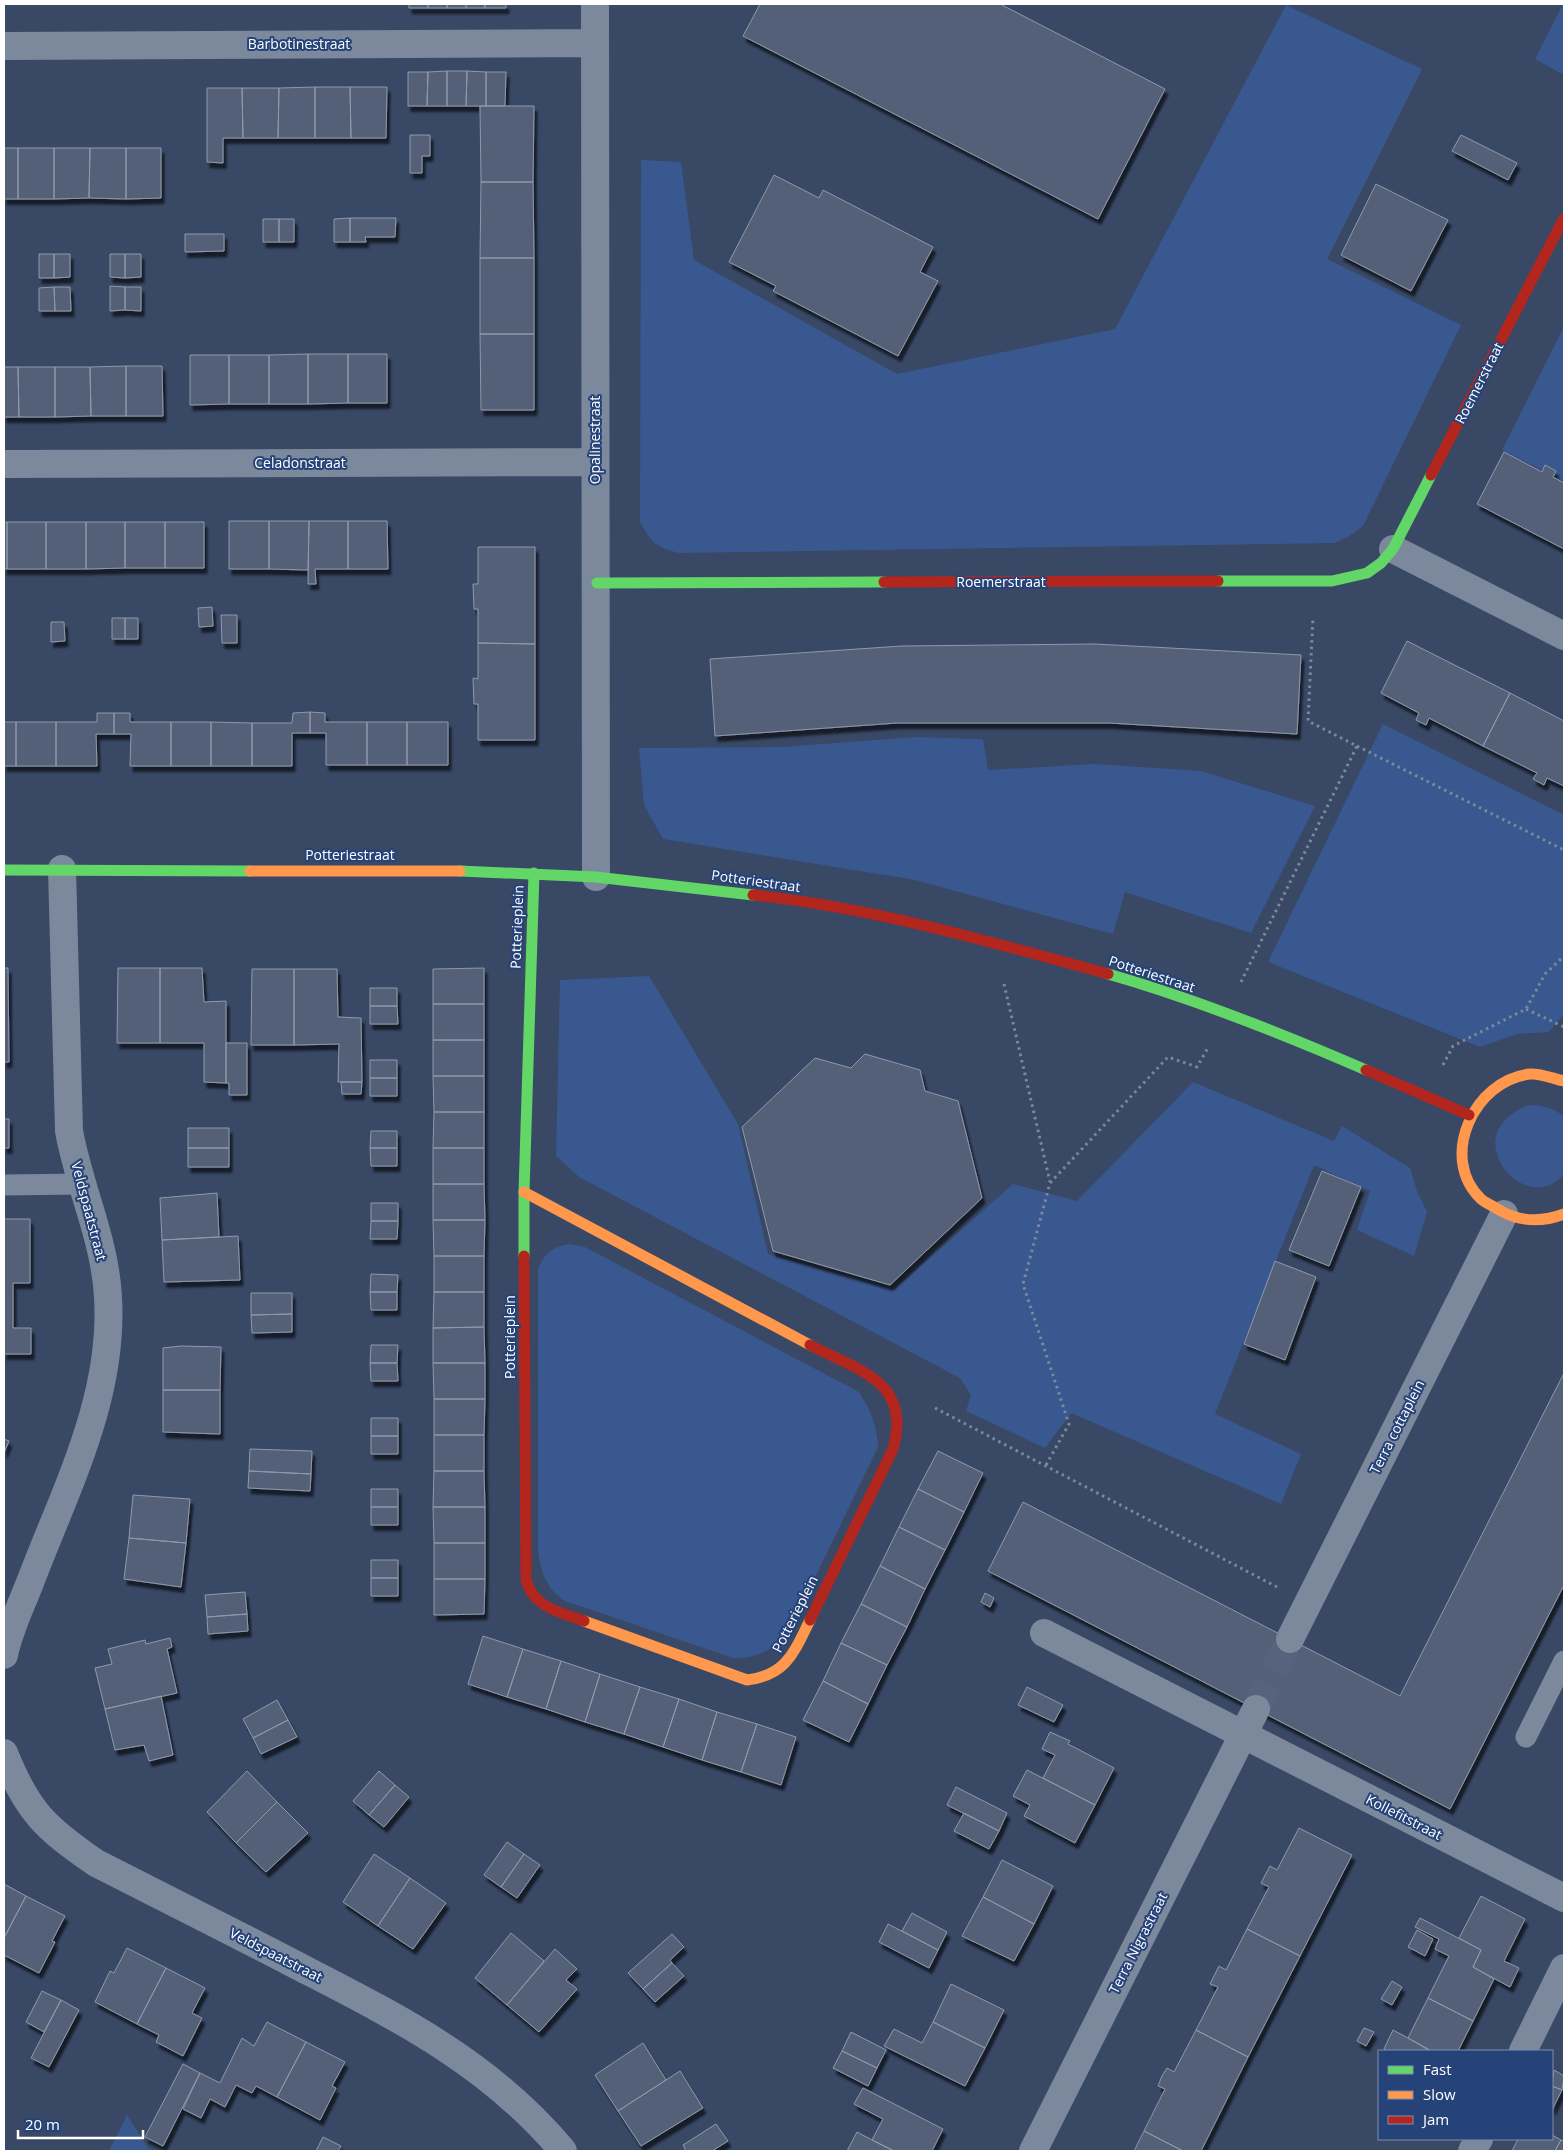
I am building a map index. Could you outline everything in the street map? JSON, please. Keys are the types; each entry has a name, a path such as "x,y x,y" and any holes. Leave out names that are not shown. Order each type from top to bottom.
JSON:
{"street":[{"name":"Opalinestraat","path":"595,4 596,877"},
{"name":"Barbotinestraat","path":"4,46 595,43"},
{"name":"Roemerstraat","path":"596,583 1314,581 1351,579 1368,574 1381,564 1393,549 1564,218"},
{"name":"Celadonstraat","path":"4,464 595,462"},
{"path":"1393,549 1564,636"},
{"name":"Veldspaatstraat","path":"4,1655 45,1542 90,1432 105,1365 108,1297 98,1234 75,1160 70,1131 62,869"},
{"name":"Potteriestraat","path":"4,870 438,870 534,872 773,897 876,915 994,943 1111,975 1317,1049 1469,1115"},
{"name":"Potterieplein","path":"524,1192 880,1382 893,1395 900,1419 893,1449 793,1655 784,1666 773,1673 761,1679 748,1680 540,1605 529,1592 526,1580 524,1192 534,872"},
{"path":"1564,1081 1542,1075 1512,1078 1486,1093 1469,1115 1462,1137 1465,1169 1469,1180 1482,1198 1504,1214 1519,1219 1538,1221 1564,1214"},
{"name":"Terra cottaplein","path":"1290,1639 1504,1214"},
{"path":"1044,1633 1243,1735 1256,1709"},
{"name":"Kollefitstraat","path":"1243,1735 1564,1898"},
{"name":"Terra Nigrastraat","path":"1033,2151 1243,1735"},
{"name":"Veldspaatstraat","path":"4,1753 25,1800 40,1820 67,1843 96,1863 360,1998 452,2050 502,2091 562,2151"},
{"path":"1523,2050 1564,1968"},
{"path":"1472,2151 1478,2140"}],"lane":[{"path":"4,1185 82,1184"},
{"path":"1526,1737 1564,1661"}],"path":[{"path":"1314,581 1308,721 1564,850"},
{"path":"1050,1183 1168,1057 1197,1067 1225,1015 1357,746"},
{"path":"994,943 1050,1183 1023,1284 1069,1424 1046,1466"},
{"path":"1426,1097 1453,1046 1526,1009 1545,974 1564,956"},
{"path":"1526,1009 1564,1027"},
{"path":"954,1418 1308,1604"}],"shaded area":[{"path":"1564,4 1564,75 1535,59"},
{"path":"1286,5 1422,69 1327,259 1461,325 1363,526 1335,543 679,553 659,546 651,539 640,521 641,160 681,162 694,260 897,374 1115,329"},
{"path":"1564,327 1564,481 1502,450"},
{"path":"1383,724 1564,815 1564,1014 1549,1032 1517,1034 1480,1047 1268,962"},
{"path":"915,737 983,739 988,770 1094,764 1201,771 1315,806 1251,933 1125,892 1113,934 915,880 663,839 644,805 639,748 782,747"},
{"path":"649,976 738,1124 768,1254 894,1290 1013,1184 1077,1201 1193,1082 1334,1141 1342,1126 1410,1168 1417,1191 1427,1212 1414,1256 1357,1230 1370,1191 1314,1165 1215,1414 1301,1454 1281,1504 1071,1413 1045,1448 966,1411 971,1395 960,1378 579,1177 556,1156 560,980"},
{"path":"1529,1105 1548,1108 1564,1116 1564,1174 1548,1185 1532,1187 1516,1180 1503,1168 1496,1152 1497,1134 1507,1118"},
{"path":"569,1244 585,1247 859,1392 873,1418 878,1447 786,1638 768,1650 755,1656 733,1658 565,1601 553,1591 546,1579 538,1551 538,1269 543,1259 550,1252 558,1247"},
{"path":"127,2115 148,2148 155,2151 109,2151"}],"building":[{"path":"409,4 428,4 428,8 409,8"},
{"path":"428,4 447,4 447,8 428,8"},
{"path":"447,4 466,4 466,8 447,8"},
{"path":"466,4 485,4 485,8 466,8"},
{"path":"485,4 506,4 506,8 485,8"},
{"path":"760,4 1000,4 1165,89 1098,219 743,36"},
{"path":"447,71 447,106 427,106 428,72"},
{"path":"447,71 467,71 466,106 447,106"},
{"path":"467,71 486,72 486,106 466,106"},
{"path":"408,72 428,72 427,106 408,106"},
{"path":"486,72 506,72 505,106 486,106"},
{"path":"315,87 350,87 351,138 315,138"},
{"path":"315,87 315,138 278,138 279,88"},
{"path":"350,87 387,87 386,138 351,138"},
{"path":"207,88 242,88 243,138 223,138 223,163 207,162"},
{"path":"242,88 279,88 278,138 243,138"},
{"path":"480,106 534,106 533,182 481,182"},
{"path":"410,135 430,135 430,156 422,156 422,173 410,173"},
{"path":"1461,135 1517,163 1508,180 1452,151"},
{"path":"4,148 18,148 18,199 4,199"},
{"path":"18,148 54,148 54,199 18,199"},
{"path":"54,148 90,148 89,198 54,199"},
{"path":"90,148 126,148 126,199 89,198"},
{"path":"126,148 161,148 161,198 126,199"},
{"path":"774,175 819,198 823,190 933,247 920,272 938,281 898,356 773,291 776,286 729,262"},
{"path":"481,182 533,182 534,258 480,258"},
{"path":"1376,184 1448,220 1411,291 1341,255"},
{"path":"350,218 350,242 334,242 334,219"},
{"path":"350,218 396,218 395,237 365,237 366,242 350,242"},
{"path":"263,219 279,219 279,242 263,242"},
{"path":"279,219 294,219 294,242 279,242"},
{"path":"185,234 224,234 224,251 185,252"},
{"path":"39,254 54,254 54,278 39,278"},
{"path":"54,254 70,254 70,277 54,278"},
{"path":"110,254 125,254 125,278 110,277"},
{"path":"125,254 141,254 141,277 125,278"},
{"path":"480,258 534,258 534,334 480,334"},
{"path":"110,286 125,287 125,310 110,311"},
{"path":"54,287 70,287 71,311 55,311"},
{"path":"54,287 55,311 39,311 39,288"},
{"path":"125,287 141,287 141,311 125,310"},
{"path":"480,334 534,334 534,410 481,410"},
{"path":"308,354 348,354 348,403 308,404"},
{"path":"308,354 308,404 269,404 269,355"},
{"path":"348,354 387,354 387,403 348,403"},
{"path":"190,355 229,355 229,404 190,405"},
{"path":"229,355 269,355 269,404 229,404"},
{"path":"126,366 126,416 91,416 90,367"},
{"path":"126,366 162,366 163,416 126,416"},
{"path":"4,367 18,367 19,417 4,417"},
{"path":"18,367 55,367 55,417 19,417"},
{"path":"55,367 90,367 91,416 55,417"},
{"path":"1504,452 1542,472 1545,465 1556,471 1553,477 1564,483 1564,549 1477,504"},
{"path":"229,521 269,521 269,569 229,569"},
{"path":"269,521 309,521 308,570 269,569"},
{"path":"309,521 348,521 348,569 315,569 316,584 308,584"},
{"path":"348,521 387,521 388,569 348,569"},
{"path":"4,522 7,522 7,569 4,569"},
{"path":"7,522 46,522 46,569 7,569"},
{"path":"46,522 86,522 86,569 46,569"},
{"path":"86,522 125,522 125,568 86,569"},
{"path":"125,522 165,522 165,568 125,568"},
{"path":"165,522 204,522 204,568 165,568"},
{"path":"478,547 535,547 535,644 478,643 478,609 474,609 473,584 478,584"},
{"path":"212,607 213,626 199,627 198,608"},
{"path":"221,615 237,615 237,643 222,643"},
{"path":"112,618 125,618 125,639 112,639"},
{"path":"125,618 138,618 138,639 125,639"},
{"path":"51,622 64,622 65,641 51,642"},
{"path":"1407,641 1510,693 1483,746 1429,718 1426,725 1416,720 1419,713 1381,693"},
{"path":"478,643 535,644 535,740 478,740 478,704 474,704 473,678 478,679"},
{"path":"1095,644 1301,655 1297,734 1109,723 897,723 715,736 710,659 902,646"},
{"path":"1510,693 1564,721 1564,786 1547,778 1544,785 1533,779 1537,773 1483,746"},
{"path":"310,712 325,713 325,722 367,722 367,765 326,765 326,733 310,733"},
{"path":"310,712 310,733 292,733 292,766 252,766 252,723 292,723 293,713"},
{"path":"97,713 114,713 114,734 96,734 97,766 56,766 56,722 97,722"},
{"path":"114,713 130,713 130,722 171,722 171,766 130,766 131,734 114,734"},
{"path":"4,722 16,722 16,766 4,766"},
{"path":"16,722 56,722 56,766 16,766"},
{"path":"171,722 211,722 211,766 171,766"},
{"path":"211,722 252,723 252,766 211,766"},
{"path":"367,722 407,722 407,765 367,765"},
{"path":"407,722 448,722 448,765 407,765"},
{"path":"4,968 8,968 9,1062 4,1062"},
{"path":"118,968 160,968 160,1043 117,1043"},
{"path":"160,968 202,968 204,1002 226,1001 226,1083 204,1082 204,1043 160,1043"},
{"path":"484,968 484,1004 433,1004 433,969"},
{"path":"252,969 294,969 294,1045 251,1045"},
{"path":"294,969 337,969 338,1017 361,1018 362,1082 338,1082 339,1044 294,1045"},
{"path":"370,988 397,988 397,1006 370,1006"},
{"path":"433,1004 484,1004 484,1040 433,1040"},
{"path":"370,1006 397,1006 398,1024 370,1024"},
{"path":"433,1040 484,1040 484,1076 433,1076"},
{"path":"226,1043 247,1043 247,1095 229,1095 229,1083 226,1083"},
{"path":"865,1054 920,1070 925,1091 958,1101 982,1198 890,1285 773,1251 742,1127 815,1058 851,1068"},
{"path":"370,1060 397,1060 397,1078 370,1078"},
{"path":"433,1076 484,1076 484,1112 434,1112"},
{"path":"370,1078 397,1078 397,1096 370,1096"},
{"path":"341,1082 362,1082 361,1094 342,1094"},
{"path":"434,1112 484,1112 484,1148 433,1148"},
{"path":"4,1119 9,1119 9,1148 4,1148"},
{"path":"188,1128 229,1128 229,1148 188,1148"},
{"path":"371,1131 397,1131 397,1148 370,1148"},
{"path":"188,1148 229,1148 229,1167 188,1167"},
{"path":"370,1148 397,1148 397,1166 371,1166"},
{"path":"433,1148 484,1148 484,1184 433,1184"},
{"path":"1322,1171 1361,1187 1329,1266 1289,1250"},
{"path":"433,1184 484,1184 485,1220 433,1220"},
{"path":"217,1193 219,1237 162,1240 160,1198"},
{"path":"371,1203 398,1203 398,1221 371,1221"},
{"path":"4,1219 30,1219 30,1283 13,1283 13,1328 31,1328 31,1354 4,1354"},
{"path":"433,1220 485,1220 484,1256 434,1256"},
{"path":"371,1221 398,1221 397,1239 370,1239"},
{"path":"238,1236 240,1280 164,1282 162,1240"},
{"path":"434,1256 484,1256 484,1292 434,1292"},
{"path":"1275,1261 1316,1277 1285,1360 1244,1344"},
{"path":"371,1274 398,1275 397,1292 370,1292"},
{"path":"370,1292 397,1292 397,1310 371,1310"},
{"path":"434,1292 484,1292 484,1327 433,1328"},
{"path":"251,1293 292,1293 292,1314 251,1315"},
{"path":"292,1314 292,1332 252,1333 251,1315"},
{"path":"484,1327 485,1363 433,1363 433,1328"},
{"path":"371,1345 398,1345 397,1363 370,1363"},
{"path":"181,1346 221,1347 220,1390 163,1390 163,1348"},
{"path":"370,1363 397,1363 398,1381 371,1381"},
{"path":"433,1363 485,1363 485,1399 434,1399"},
{"path":"1564,1373 1564,1585 1450,1809 988,1571 1023,1502 1400,1696"},
{"path":"163,1390 220,1390 220,1434 163,1432"},
{"path":"434,1399 485,1399 484,1435 434,1435"},
{"path":"371,1418 398,1418 398,1436 371,1436"},
{"path":"434,1435 484,1435 484,1471 434,1471"},
{"path":"371,1436 398,1436 398,1454 371,1454"},
{"path":"4,1439 9,1441 4,1453"},
{"path":"250,1449 312,1451 311,1474 249,1471"},
{"path":"938,1451 983,1473 964,1512 918,1489"},
{"path":"249,1471 311,1474 310,1491 248,1488"},
{"path":"434,1471 484,1471 485,1507 433,1507"},
{"path":"371,1489 398,1489 398,1507 371,1507"},
{"path":"918,1489 964,1512 945,1550 899,1527"},
{"path":"133,1495 190,1499 186,1543 129,1538"},
{"path":"371,1507 398,1507 398,1525 371,1525"},
{"path":"433,1507 485,1507 485,1543 434,1543"},
{"path":"899,1527 945,1550 925,1589 880,1566"},
{"path":"129,1538 186,1543 181,1587 124,1579"},
{"path":"434,1543 485,1543 485,1579 434,1579"},
{"path":"371,1560 398,1560 398,1578 371,1578"},
{"path":"880,1566 925,1589 907,1627 861,1604"},
{"path":"371,1578 398,1578 398,1596 371,1596"},
{"path":"434,1579 485,1579 484,1614 434,1615"},
{"path":"245,1592 247,1614 207,1617 205,1595"},
{"path":"985,1593 994,1598 990,1607 981,1602"},
{"path":"861,1604 907,1627 887,1665 841,1643"},
{"path":"247,1614 248,1631 208,1634 207,1617"},
{"path":"483,1636 523,1649 507,1697 468,1684"},
{"path":"170,1638 172,1647 167,1649 177,1693 105,1709 95,1668 112,1664 108,1649 145,1640 146,1644"},
{"path":"841,1643 887,1665 868,1704 823,1681"},
{"path":"523,1649 561,1661 546,1709 507,1697"},
{"path":"561,1661 600,1674 585,1722 546,1709"},
{"path":"600,1674 640,1687 624,1734 585,1722"},
{"path":"823,1681 868,1704 849,1742 803,1720"},
{"path":"640,1687 679,1699 663,1747 624,1734"},
{"path":"1027,1687 1063,1705 1054,1722 1018,1705"},
{"path":"161,1696 173,1755 149,1761 144,1745 115,1750 105,1709"},
{"path":"679,1699 717,1712 702,1760 663,1747"},
{"path":"277,1700 288,1720 253,1738 243,1719"},
{"path":"717,1712 757,1724 741,1772 702,1760"},
{"path":"288,1720 297,1737 261,1754 253,1738"},
{"path":"757,1724 796,1737 781,1785 741,1772"},
{"path":"1050,1732 1070,1741 1068,1744 1114,1768 1095,1805 1043,1778 1055,1755 1042,1749"},
{"path":"1027,1770 1095,1805 1075,1843 1024,1816 1030,1805 1013,1796"},
{"path":"247,1771 277,1802 236,1843 207,1812"},
{"path":"379,1771 395,1785 369,1815 353,1801"},
{"path":"395,1785 409,1797 384,1827 369,1815"},
{"path":"956,1787 1007,1813 999,1831 947,1805"},
{"path":"277,1802 308,1833 266,1872 236,1843"},
{"path":"964,1813 999,1831 989,1849 954,1831"},
{"path":"1299,1828 1352,1855 1300,1956 1247,1929 1269,1887 1261,1883 1270,1866 1277,1870"},
{"path":"507,1842 524,1854 501,1887 484,1875"},
{"path":"374,1854 410,1878 378,1926 343,1902"},
{"path":"524,1854 540,1865 517,1898 501,1887"},
{"path":"1002,1860 1053,1886 1034,1924 983,1897"},
{"path":"410,1878 446,1903 413,1949 378,1926"},
{"path":"4,1884 26,1896 4,1938"},
{"path":"26,1896 65,1916 52,1941 55,1942 39,1973 4,1955 4,1938"},
{"path":"1481,1896 1525,1919 1504,1961 1519,1968 1510,1987 1473,1967 1481,1950 1459,1938"},
{"path":"983,1897 1034,1924 1014,1961 962,1936"},
{"path":"912,1913 947,1932 938,1950 902,1931"},
{"path":"1420,1918 1481,1950 1473,1967 1494,1979 1473,2021 1428,1998 1449,1956 1435,1949 1439,1939 1415,1927"},
{"path":"888,1924 938,1950 929,1968 879,1942"},
{"path":"1247,1929 1300,1956 1248,2057 1196,2030 1218,1987 1210,1984 1219,1966 1226,1970"},
{"path":"1417,1930 1433,1939 1425,1956 1408,1947"},
{"path":"511,1933 544,1961 507,2005 475,1978"},
{"path":"672,1934 684,1947 670,1960 672,1963 643,1989 628,1973"},
{"path":"127,1948 166,1968 137,2024 95,2002 110,1971 114,1973"},
{"path":"555,1949 577,1969 566,1980 577,1989 539,2032 507,2005"},
{"path":"672,1963 684,1976 655,2002 643,1989"},
{"path":"166,1968 205,1988 192,2013 202,2018 183,2056 156,2042 159,2035 137,2024"},
{"path":"1392,1981 1402,1987 1392,2005 1381,1999"},
{"path":"951,1984 1004,2010 985,2048 933,2022"},
{"path":"42,1991 61,2000 44,2032 26,2022"},
{"path":"1428,1998 1473,2021 1458,2050 1428,2050 1408,2038"},
{"path":"61,2000 79,2010 49,2067 31,2058"},
{"path":"267,2022 306,2042 277,2097 256,2086 252,2093 236,2085 225,2107 210,2099 201,2118 183,2109 200,2073 220,2083 242,2038 254,2046"},
{"path":"933,2022 985,2048 965,2086 884,2046 894,2029 922,2043"},
{"path":"1364,2028 1374,2032 1366,2046 1357,2041"},
{"path":"1196,2030 1248,2057 1201,2151 1183,2151 1144,2131 1165,2089 1158,2086 1162,2076 1167,2068 1174,2072"},
{"path":"1393,2030 1430,2050 1386,2050 1384,2049"},
{"path":"851,2032 886,2050 877,2068 842,2051"},
{"path":"306,2042 345,2062 332,2086 336,2088 320,2120 277,2097"},
{"path":"643,2043 666,2080 618,2111 595,2075"},
{"path":"842,2051 877,2068 868,2086 833,2068"},
{"path":"183,2064 200,2073 163,2146 145,2137"},
{"path":"1554,2070 1564,2076 1562,2090 1553,2086"},
{"path":"680,2071 703,2108 641,2146 618,2111"},
{"path":"1553,2086 1562,2090 1553,2108"},
{"path":"863,2088 943,2129 932,2151 894,2151 872,2140 883,2119 854,2104"},
{"path":"716,2124 728,2141 712,2151 686,2151 683,2145"},
{"path":"1144,2131 1183,2151 1134,2151"},
{"path":"857,2132 872,2140 894,2151 847,2151"},
{"path":"1553,2136 1561,2140 1555,2151 1512,2151 1518,2140 1553,2140"},
{"path":"323,2137 341,2146 338,2151 316,2151"},
{"path":"1561,2140 1564,2141 1564,2151 1555,2151"}],"tunnel":[{"path":"1256,1709 1290,1639"}],"traffic: fast":[{"path":"1218,581 1332,581 1367,573 1381,563 1393,549 1431,475"},
{"path":"597,583 884,582"},
{"path":"4,870 250,871"},
{"path":"460,871 596,877 753,895"},
{"path":"524,1256 524,1192 534,873"},
{"path":"1108,974 1174,994 1239,1018 1366,1070"}],"traffic: slow":[{"path":"250,871 460,871"},
{"path":"1564,1081 1534,1074 1510,1079 1493,1090 1479,1105 1468,1123 1463,1143 1463,1163 1468,1182 1481,1199 1509,1215 1524,1219 1532,1220 1564,1214"},
{"path":"524,1192 810,1345"},
{"path":"584,1621 747,1680 771,1673 788,1660 810,1620"}],"traffic: jam":[{"path":"1431,475 1564,218"},
{"path":"884,582 1218,581"},
{"path":"753,895 843,908 888,917 977,938 1108,974"},
{"path":"1366,1070 1469,1115"},
{"path":"524,1256 526,1580 535,1597 549,1608 584,1621"},
{"path":"810,1345 863,1371 877,1381 888,1393 895,1408 897,1426 893,1449 810,1620"}]}
